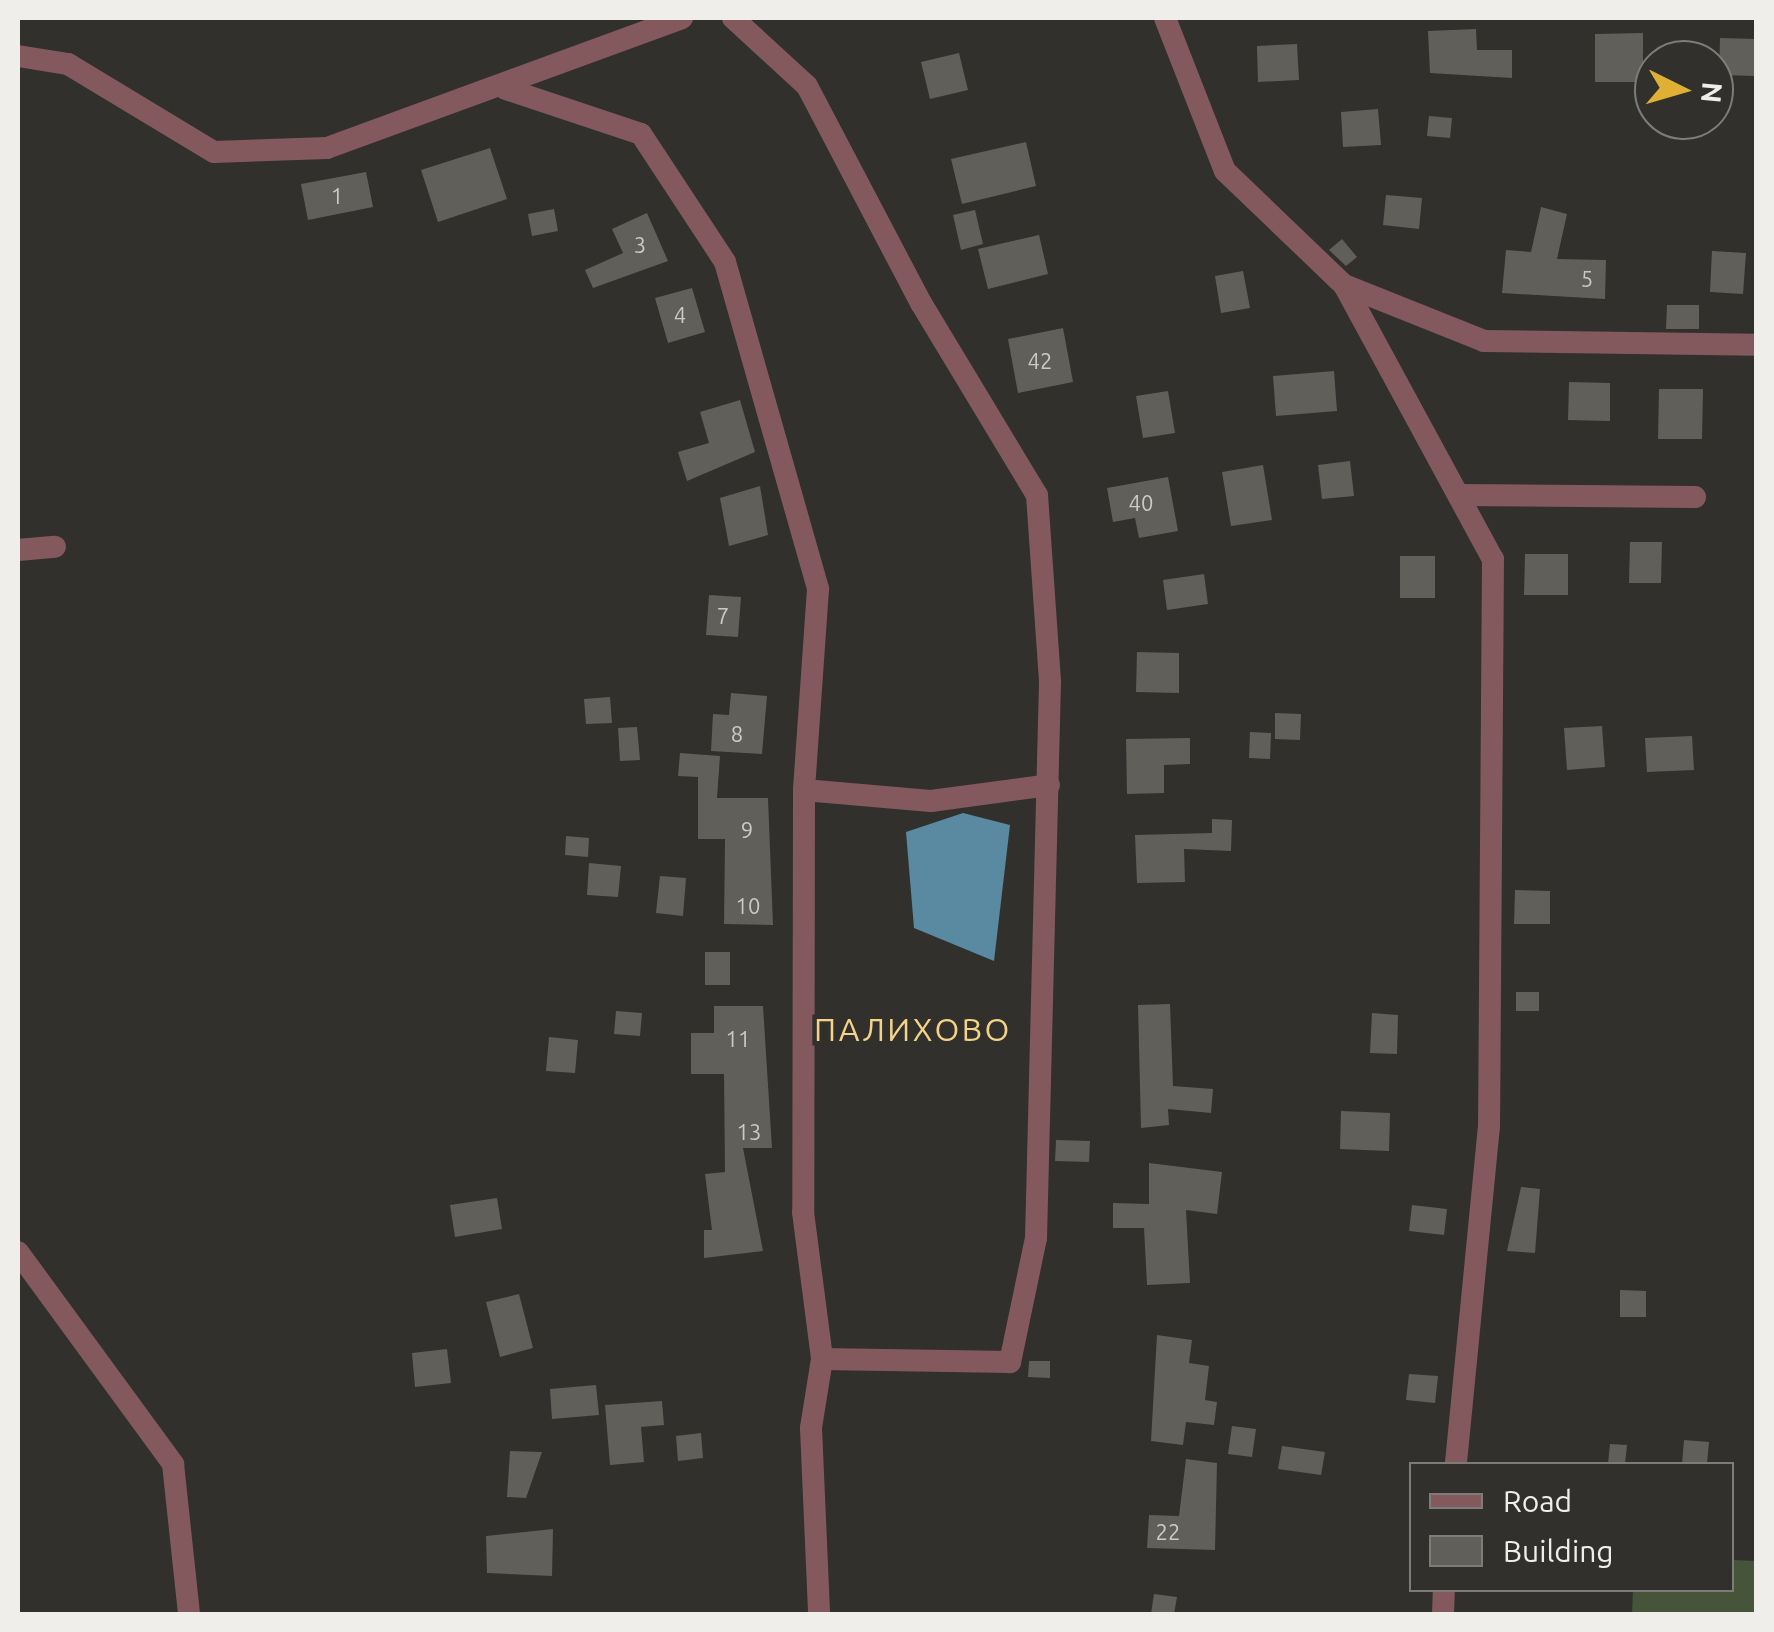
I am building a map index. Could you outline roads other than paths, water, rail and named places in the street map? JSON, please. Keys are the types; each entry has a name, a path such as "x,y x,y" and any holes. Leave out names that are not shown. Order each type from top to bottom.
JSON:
{"street":[{"path":"18,56 68,64 214,152 327,148 506,89 682,18"},
{"path":"733,18 807,86 921,304 1037,496 1048,785 1036,1238 1010,1362 822,1359"},
{"path":"1165,18 1225,171 1344,285 1493,560 1489,1126 1456,1462"},
{"path":"506,89 641,134 725,262 818,589 804,790 804,1212 822,1359 811,1428 819,1614"},
{"path":"1344,285 1484,341 1756,345"},
{"path":"1458,494 1696,497"},
{"path":"18,550 55,547"},
{"path":"804,790 931,801 1048,785"},
{"path":"18,1252 174,1464 189,1614"}],"water":[{"path":"963,813 1010,825 994,961 914,928 906,832"}],"district":[{"name":"ПАЛИХОВО","path":"913,1029"}]}
